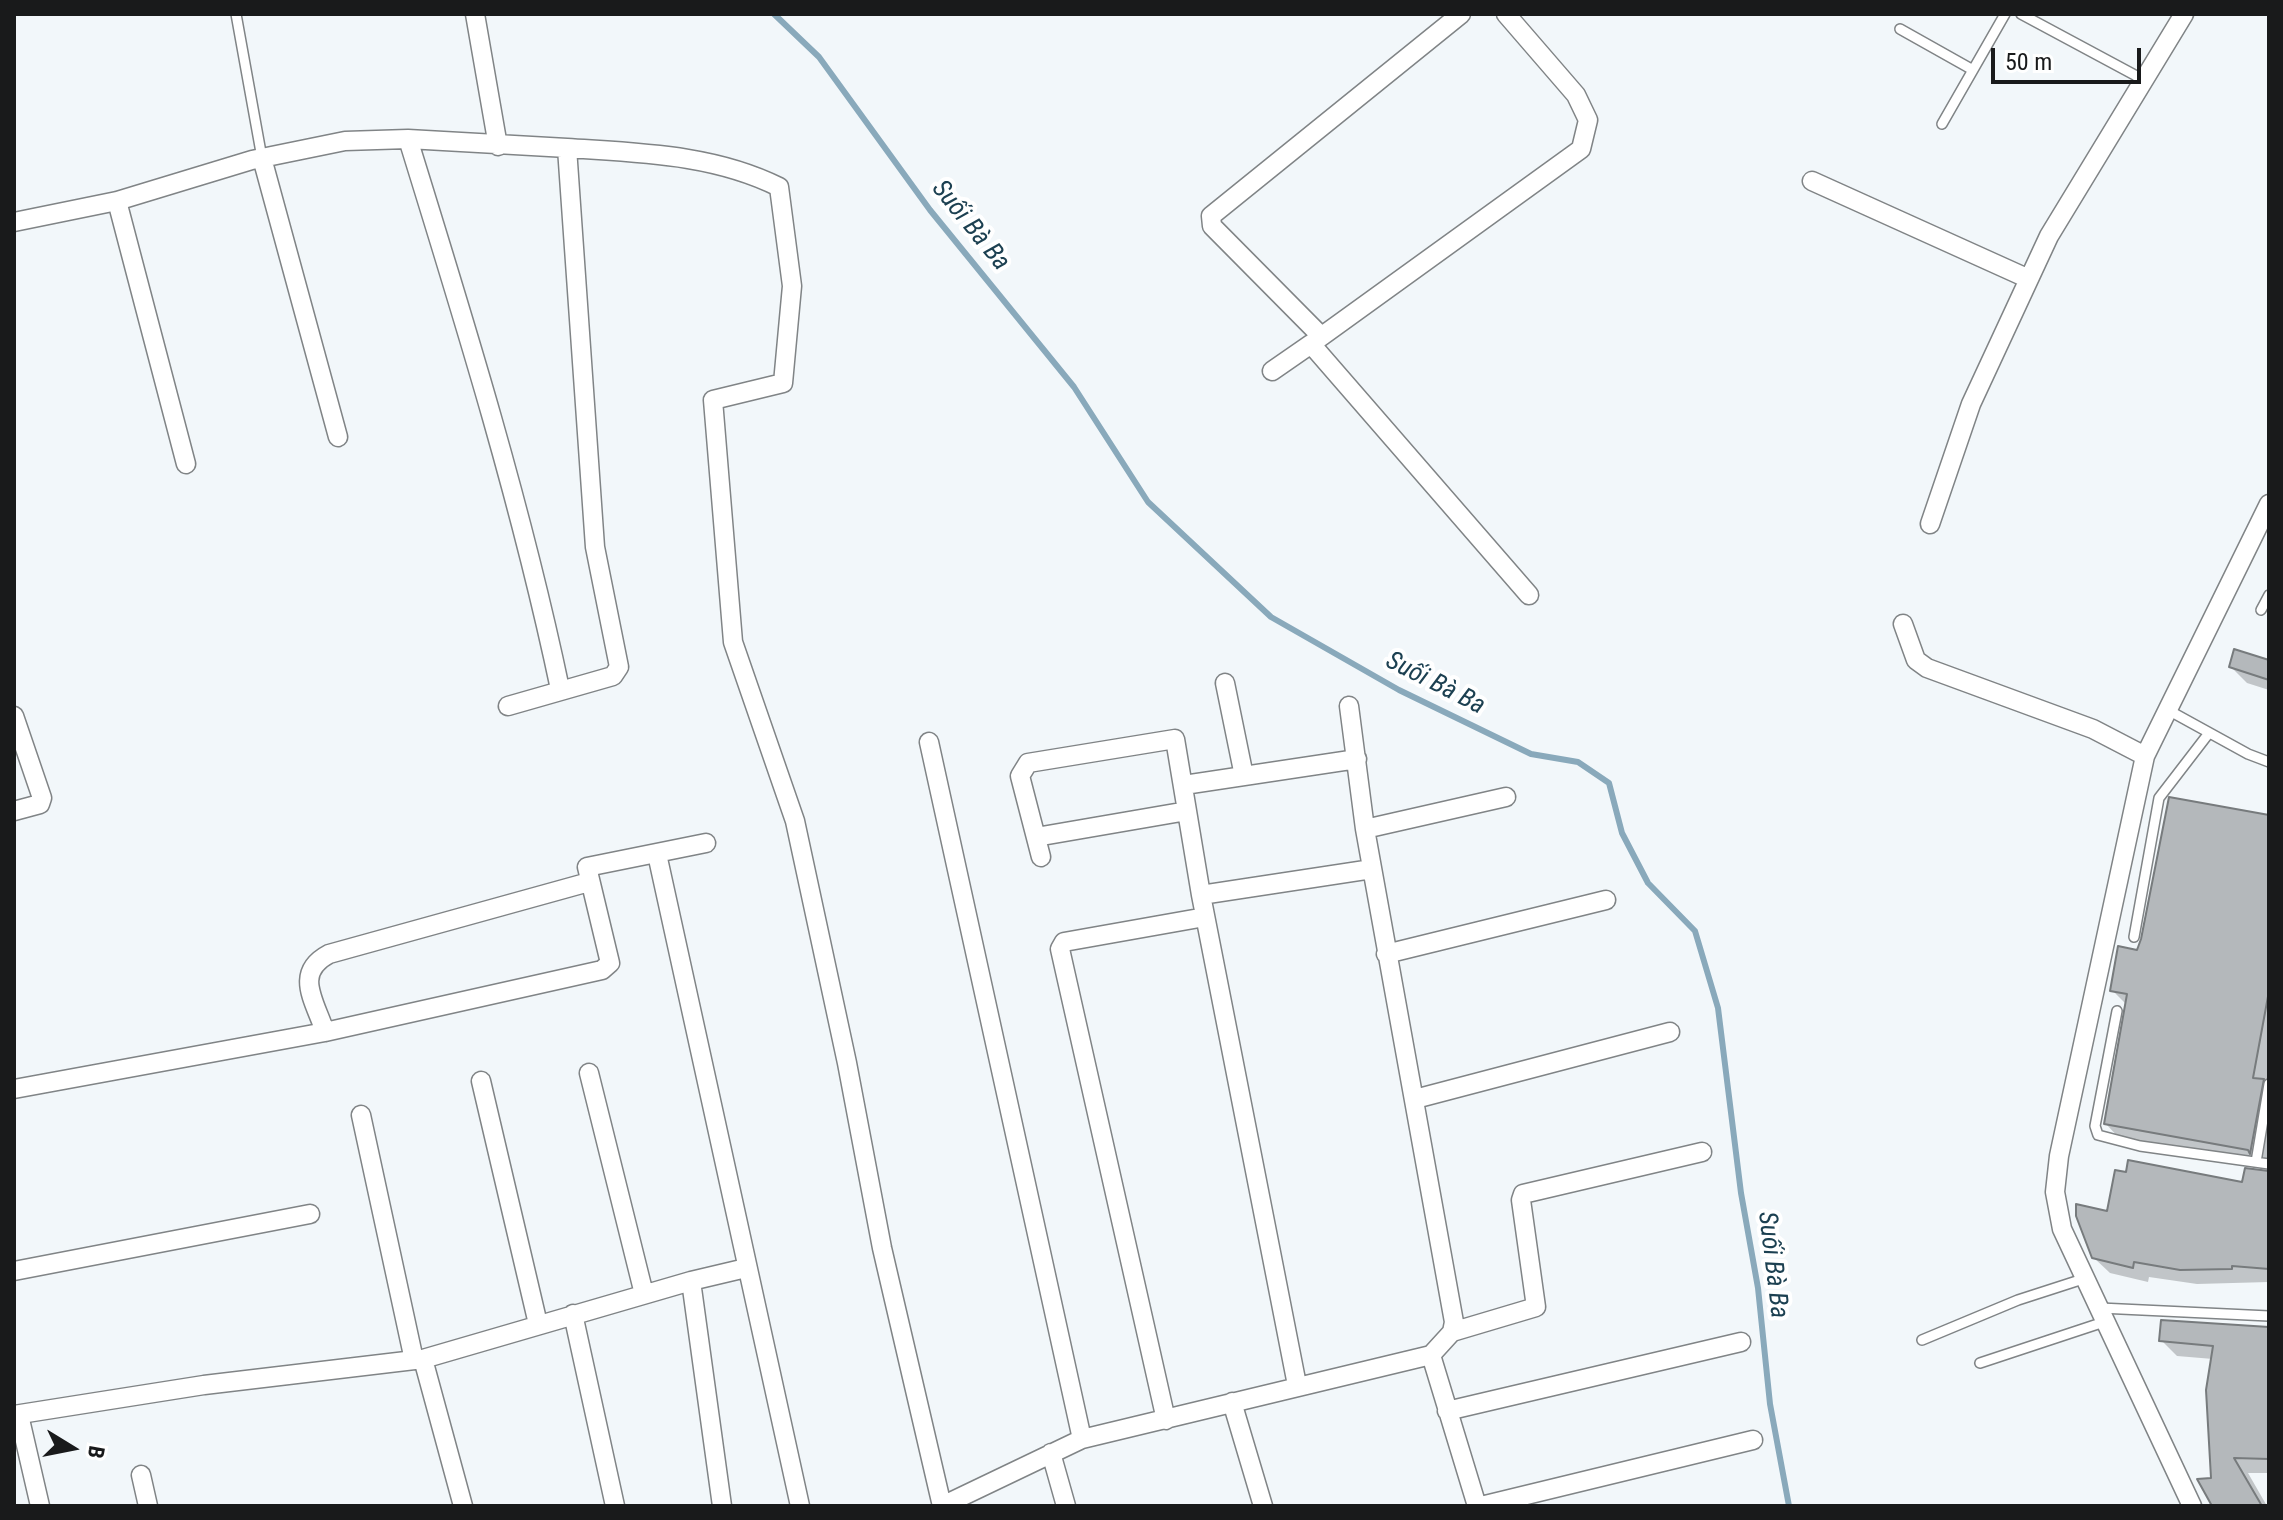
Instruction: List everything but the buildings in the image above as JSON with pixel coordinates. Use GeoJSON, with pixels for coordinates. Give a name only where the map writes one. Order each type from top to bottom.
{"type":"FeatureCollection","features":[{"type":"Feature","properties":{"kind":"street"},"geometry":{"type":"LineString","coordinates":[[475,14],[498,146]]}},
{"type":"Feature","properties":{"kind":"street"},"geometry":{"type":"LineString","coordinates":[[1461,14],[1211,216],[1212,226],[1316,340],[1529,595]]}},
{"type":"Feature","properties":{"kind":"street"},"geometry":{"type":"LineString","coordinates":[[1272,371],[1581,149],[1588,120],[1576,95],[1506,14]]}},
{"type":"Feature","properties":{"kind":"street"},"geometry":{"type":"LineString","coordinates":[[1930,524],[1971,404],[2049,236],[2184,14]]}},
{"type":"Feature","properties":{"kind":"street"},"geometry":{"type":"LineString","coordinates":[[408,139],[471,343],[544,613],[560,689]]}},
{"type":"Feature","properties":{"kind":"street"},"geometry":{"type":"LineString","coordinates":[[14,222],[117,201],[262,158],[345,141],[408,139],[665,155],[743,169],[779,187],[792,286],[783,383],[713,400],[733,642],[795,821],[847,1063],[882,1248],[942,1506],[1082,1439],[1431,1355],[1452,1332],[1536,1307],[1521,1200],[1523,1194],[1702,1152]]}},
{"type":"Feature","properties":{"kind":"street"},"geometry":{"type":"LineString","coordinates":[[508,706],[613,676],[619,667],[595,547],[567,148]]}},
{"type":"Feature","properties":{"kind":"street"},"geometry":{"type":"LineString","coordinates":[[262,158],[338,437]]}},
{"type":"Feature","properties":{"kind":"street"},"geometry":{"type":"LineString","coordinates":[[1812,181],[2029,279]]}},
{"type":"Feature","properties":{"kind":"street"},"geometry":{"type":"LineString","coordinates":[[117,201],[186,464]]}},
{"type":"Feature","properties":{"kind":"street"},"geometry":{"type":"LineString","coordinates":[[2192,1506],[2104,1315],[2083,1279],[2062,1229],[2055,1192],[2059,1156],[2145,756],[2269,504]]}},
{"type":"Feature","properties":{"kind":"street"},"geometry":{"type":"LineString","coordinates":[[1903,624],[1916,660],[1927,668],[2093,729],[2145,756]]}},
{"type":"Feature","properties":{"kind":"street"},"geometry":{"type":"LineString","coordinates":[[1225,683],[1244,776]]}},
{"type":"Feature","properties":{"kind":"street"},"geometry":{"type":"LineString","coordinates":[[1349,706],[1365,829],[1454,1322],[1452,1332]]}},
{"type":"Feature","properties":{"kind":"street"},"geometry":{"type":"LineString","coordinates":[[14,716],[20,747],[42,798],[40,804],[14,811]]}},
{"type":"Feature","properties":{"kind":"street"},"geometry":{"type":"LineString","coordinates":[[1041,857],[1020,776],[1028,763],[1171,738],[1178,745],[1205,917],[1297,1385]]}},
{"type":"Feature","properties":{"kind":"street"},"geometry":{"type":"LineString","coordinates":[[929,742],[1082,1439]]}},
{"type":"Feature","properties":{"kind":"street"},"geometry":{"type":"LineString","coordinates":[[1184,785],[1357,759]]}},
{"type":"Feature","properties":{"kind":"street"},"geometry":{"type":"LineString","coordinates":[[1365,829],[1506,797]]}},
{"type":"Feature","properties":{"kind":"street"},"geometry":{"type":"LineString","coordinates":[[1036,837],[1187,811]]}},
{"type":"Feature","properties":{"kind":"street"},"geometry":{"type":"LineString","coordinates":[[14,1089],[325,1032],[607,967],[610,963],[587,867],[706,843]]}},
{"type":"Feature","properties":{"kind":"street"},"geometry":{"type":"LineString","coordinates":[[657,854],[800,1506]]}},
{"type":"Feature","properties":{"kind":"street"},"geometry":{"type":"LineString","coordinates":[[1201,895],[1372,869]]}},
{"type":"Feature","properties":{"kind":"street"},"geometry":{"type":"LineString","coordinates":[[325,1032],[309,984],[308,971],[315,962],[329,954],[589,882]]}},
{"type":"Feature","properties":{"kind":"street"},"geometry":{"type":"LineString","coordinates":[[1386,954],[1606,900]]}},
{"type":"Feature","properties":{"kind":"street"},"geometry":{"type":"LineString","coordinates":[[1166,1420],[1060,949],[1064,942],[1205,917]]}},
{"type":"Feature","properties":{"kind":"street"},"geometry":{"type":"LineString","coordinates":[[1415,1099],[1670,1032]]}},
{"type":"Feature","properties":{"kind":"street"},"geometry":{"type":"LineString","coordinates":[[589,1073],[644,1294]]}},
{"type":"Feature","properties":{"kind":"street"},"geometry":{"type":"LineString","coordinates":[[481,1081],[538,1324]]}},
{"type":"Feature","properties":{"kind":"street"},"geometry":{"type":"LineString","coordinates":[[361,1115],[419,1359],[463,1506]]}},
{"type":"Feature","properties":{"kind":"street"},"geometry":{"type":"LineString","coordinates":[[14,1271],[310,1214]]}},
{"type":"Feature","properties":{"kind":"street"},"geometry":{"type":"LineString","coordinates":[[40,1506],[16,1415],[204,1385],[419,1359],[746,1268]]}},
{"type":"Feature","properties":{"kind":"street"},"geometry":{"type":"LineString","coordinates":[[691,1281],[722,1506]]}},
{"type":"Feature","properties":{"kind":"street"},"geometry":{"type":"LineString","coordinates":[[573,1314],[615,1506]]}},
{"type":"Feature","properties":{"kind":"street"},"geometry":{"type":"LineString","coordinates":[[1447,1411],[1741,1342]]}},
{"type":"Feature","properties":{"kind":"street"},"geometry":{"type":"LineString","coordinates":[[1431,1355],[1479,1506],[1753,1440]]}},
{"type":"Feature","properties":{"kind":"street"},"geometry":{"type":"LineString","coordinates":[[1232,1402],[1263,1506]]}},
{"type":"Feature","properties":{"kind":"street"},"geometry":{"type":"LineString","coordinates":[[1051,1453],[1066,1506]]}},
{"type":"Feature","properties":{"kind":"street"},"geometry":{"type":"LineString","coordinates":[[141,1475],[148,1506]]}},
{"type":"Feature","properties":{"kind":"lane"},"geometry":{"type":"LineString","coordinates":[[236,14],[262,158]]}},
{"type":"Feature","properties":{"kind":"lane"},"geometry":{"type":"LineString","coordinates":[[1942,124],[2005,14]]}},
{"type":"Feature","properties":{"kind":"lane"},"geometry":{"type":"LineString","coordinates":[[2021,14],[2144,80]]}},
{"type":"Feature","properties":{"kind":"lane"},"geometry":{"type":"LineString","coordinates":[[1900,29],[1973,70]]}},
{"type":"Feature","properties":{"kind":"lane"},"geometry":{"type":"LineString","coordinates":[[2261,610],[2269,595]]}},
{"type":"Feature","properties":{"kind":"lane"},"geometry":{"type":"LineString","coordinates":[[2168,710],[2269,762]]}},
{"type":"Feature","properties":{"kind":"lane"},"geometry":{"type":"LineString","coordinates":[[2134,937],[2159,798],[2209,733]]}},
{"type":"Feature","properties":{"kind":"lane"},"geometry":{"type":"LineString","coordinates":[[2117,1011],[2095,1126],[2098,1135],[2140,1146],[2269,1164]]}},
{"type":"Feature","properties":{"kind":"lane"},"geometry":{"type":"LineString","coordinates":[[2256,1162],[2269,1084]]}},
{"type":"Feature","properties":{"kind":"lane"},"geometry":{"type":"LineString","coordinates":[[1922,1340],[2018,1300],[2083,1279]]}},
{"type":"Feature","properties":{"kind":"lane"},"geometry":{"type":"LineString","coordinates":[[1980,1363],[2104,1315],[2269,1316]]}},
{"type":"Feature","properties":{"kind":"waterway","name":"Suối Bà Ba"},"geometry":{"type":"LineString","coordinates":[[774,14],[819,57],[930,210],[1074,387],[1148,502],[1271,617],[1399,690],[1531,754],[1578,762],[1609,783],[1622,833],[1648,883],[1695,931],[1718,1008],[1741,1193],[1758,1288],[1770,1404],[1789,1506]]}}]}
